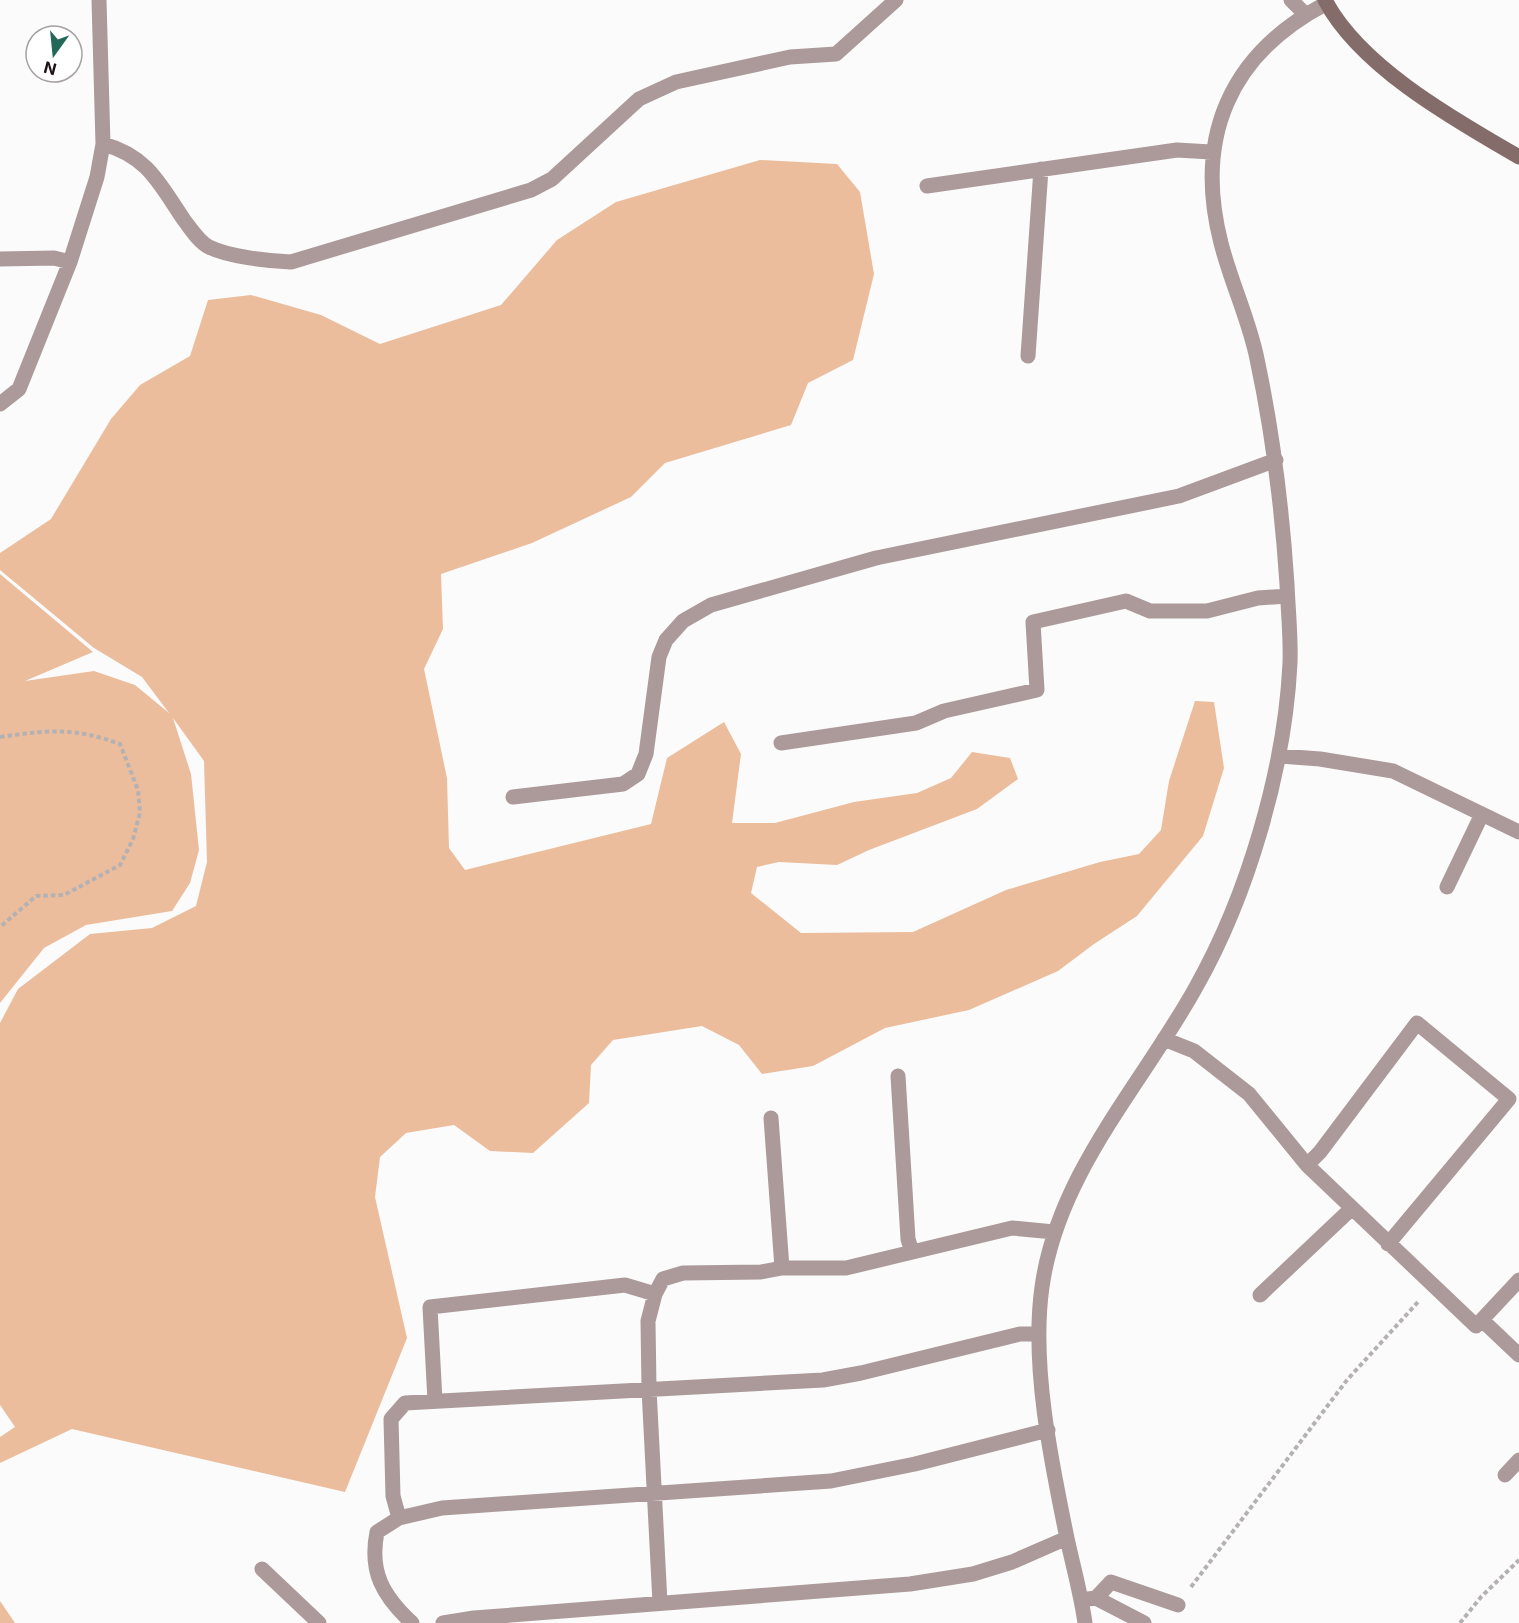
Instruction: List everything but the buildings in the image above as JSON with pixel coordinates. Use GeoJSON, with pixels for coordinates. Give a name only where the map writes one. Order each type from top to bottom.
{"type":"FeatureCollection","features":[{"type":"Feature","properties":{"kind":"street"},"geometry":{"type":"LineString","coordinates":[[0,404],[19,389],[70,262],[97,177],[103,144],[99,0]]}},
{"type":"Feature","properties":{"kind":"street"},"geometry":{"type":"LineString","coordinates":[[103,144],[121,149],[144,164],[194,233],[209,247],[263,260],[291,262],[531,190],[552,179],[639,99],[676,82],[790,57],[836,54],[896,0]]}},
{"type":"Feature","properties":{"kind":"street"},"geometry":{"type":"LineString","coordinates":[[1291,0],[1305,14]]}},
{"type":"Feature","properties":{"kind":"street"},"geometry":{"type":"LineString","coordinates":[[1085,1623],[1089,1599],[1067,1538],[1048,1430],[1037,1334],[1042,1284],[1054,1232],[1099,1138],[1197,986],[1229,916],[1256,845],[1280,756],[1290,661],[1283,520],[1276,460],[1256,356],[1245,313],[1221,247],[1213,208],[1211,152],[1221,116],[1238,79],[1272,41],[1305,14],[1326,2],[1360,46],[1414,93],[1519,157]]}},
{"type":"Feature","properties":{"kind":"street"},"geometry":{"type":"LineString","coordinates":[[927,186],[1177,150],[1211,152]]}},
{"type":"Feature","properties":{"kind":"street"},"geometry":{"type":"LineString","coordinates":[[1028,356],[1041,170]]}},
{"type":"Feature","properties":{"kind":"street"},"geometry":{"type":"LineString","coordinates":[[0,259],[54,258],[70,262]]}},
{"type":"Feature","properties":{"kind":"street"},"geometry":{"type":"LineString","coordinates":[[513,797],[623,784],[638,774],[646,754],[658,657],[666,640],[683,621],[711,605],[876,558],[1179,496],[1276,460]]}},
{"type":"Feature","properties":{"kind":"street"},"geometry":{"type":"LineString","coordinates":[[781,743],[916,723],[944,711],[1037,690],[1033,621],[1126,601],[1150,611],[1207,611],[1258,598],[1287,596]]}},
{"type":"Feature","properties":{"kind":"street"},"geometry":{"type":"LineString","coordinates":[[1280,756],[1320,759],[1393,771],[1519,831]]}},
{"type":"Feature","properties":{"kind":"street"},"geometry":{"type":"LineString","coordinates":[[1447,887],[1482,814]]}},
{"type":"Feature","properties":{"kind":"street"},"geometry":{"type":"LineString","coordinates":[[1307,1165],[1320,1152],[1417,1023],[1509,1099],[1388,1244]]}},
{"type":"Feature","properties":{"kind":"street"},"geometry":{"type":"LineString","coordinates":[[1164,1039],[1194,1051],[1249,1094],[1307,1165],[1476,1326],[1519,1280]]}},
{"type":"Feature","properties":{"kind":"street"},"geometry":{"type":"LineString","coordinates":[[898,1076],[908,1239],[912,1252]]}},
{"type":"Feature","properties":{"kind":"street"},"geometry":{"type":"LineString","coordinates":[[771,1118],[782,1268]]}},
{"type":"Feature","properties":{"kind":"street"},"geometry":{"type":"LineString","coordinates":[[1260,1295],[1351,1209]]}},
{"type":"Feature","properties":{"kind":"street"},"geometry":{"type":"LineString","coordinates":[[660,1603],[649,1389],[648,1322],[655,1294],[663,1280],[683,1273],[761,1272],[782,1268],[846,1268],[1012,1228],[1054,1232]]}},
{"type":"Feature","properties":{"kind":"street"},"geometry":{"type":"LineString","coordinates":[[435,1401],[430,1306],[625,1285],[655,1294]]}},
{"type":"Feature","properties":{"kind":"street"},"geometry":{"type":"LineString","coordinates":[[1482,1320],[1519,1355]]}},
{"type":"Feature","properties":{"kind":"street"},"geometry":{"type":"LineString","coordinates":[[399,1518],[393,1496],[391,1419],[405,1402],[823,1380],[861,1373],[1020,1334],[1037,1334]]}},
{"type":"Feature","properties":{"kind":"street"},"geometry":{"type":"LineString","coordinates":[[412,1623],[398,1611],[377,1580],[374,1548],[377,1532],[399,1518],[442,1509],[831,1481],[915,1464],[1048,1430]]}},
{"type":"Feature","properties":{"kind":"street"},"geometry":{"type":"LineString","coordinates":[[1505,1475],[1519,1460]]}},
{"type":"Feature","properties":{"kind":"street"},"geometry":{"type":"LineString","coordinates":[[443,1623],[474,1618],[910,1584],[973,1574],[1012,1562],[1067,1538]]}},
{"type":"Feature","properties":{"kind":"street"},"geometry":{"type":"LineString","coordinates":[[262,1569],[319,1623]]}},
{"type":"Feature","properties":{"kind":"street"},"geometry":{"type":"LineString","coordinates":[[1089,1599],[1111,1582],[1178,1605]]}},
{"type":"Feature","properties":{"kind":"street"},"geometry":{"type":"LineString","coordinates":[[1089,1599],[1144,1623]]}},
{"type":"Feature","properties":{"kind":"path"},"geometry":{"type":"LineString","coordinates":[[0,737],[39,731],[90,733],[120,744],[138,789],[140,813],[133,839],[120,865],[63,895],[36,896],[0,927]]}},
{"type":"Feature","properties":{"kind":"path"},"geometry":{"type":"LineString","coordinates":[[1178,1605],[1347,1380],[1433,1286]]}},
{"type":"Feature","properties":{"kind":"path"},"geometry":{"type":"LineString","coordinates":[[1460,1623],[1481,1597],[1519,1560]]}},
{"type":"Feature","properties":{"kind":"shaded area"},"geometry":{"type":"Polygon","coordinates":[[[760,160],[837,164],[860,192],[874,274],[853,360],[808,383],[791,425],[665,463],[631,497],[532,543],[441,574],[443,629],[424,669],[447,778],[449,848],[465,870],[651,824],[667,758],[724,722],[741,754],[732,823],[775,823],[854,802],[917,793],[951,778],[972,752],[1010,758],[1018,779],[977,809],[869,850],[837,865],[779,862],[757,867],[751,893],[801,933],[913,932],[1006,890],[1100,862],[1139,854],[1161,830],[1169,781],[1195,701],[1214,702],[1224,768],[1203,836],[1137,916],[1058,971],[969,1010],[885,1028],[813,1066],[762,1074],[739,1045],[702,1026],[613,1040],[591,1065],[589,1103],[533,1153],[490,1151],[454,1125],[406,1133],[380,1157],[375,1197],[407,1338],[345,1492],[72,1429],[0,1463],[0,1437],[15,1427],[0,1405],[0,1023],[18,989],[90,934],[152,928],[196,906],[207,862],[204,761],[173,718],[191,774],[199,850],[190,883],[172,911],[86,925],[44,948],[0,1003],[0,574],[93,652],[25,681],[94,671],[135,685],[169,713],[142,677],[94,648],[0,570],[0,553],[51,519],[111,419],[140,385],[190,356],[208,300],[251,295],[321,315],[380,344],[501,305],[557,240],[616,202],[760,160]]]}},
{"type":"Feature","properties":{"kind":"shaded area"},"geometry":{"type":"Polygon","coordinates":[[[0,1601],[15,1623],[0,1623],[0,1601]]]}}]}
